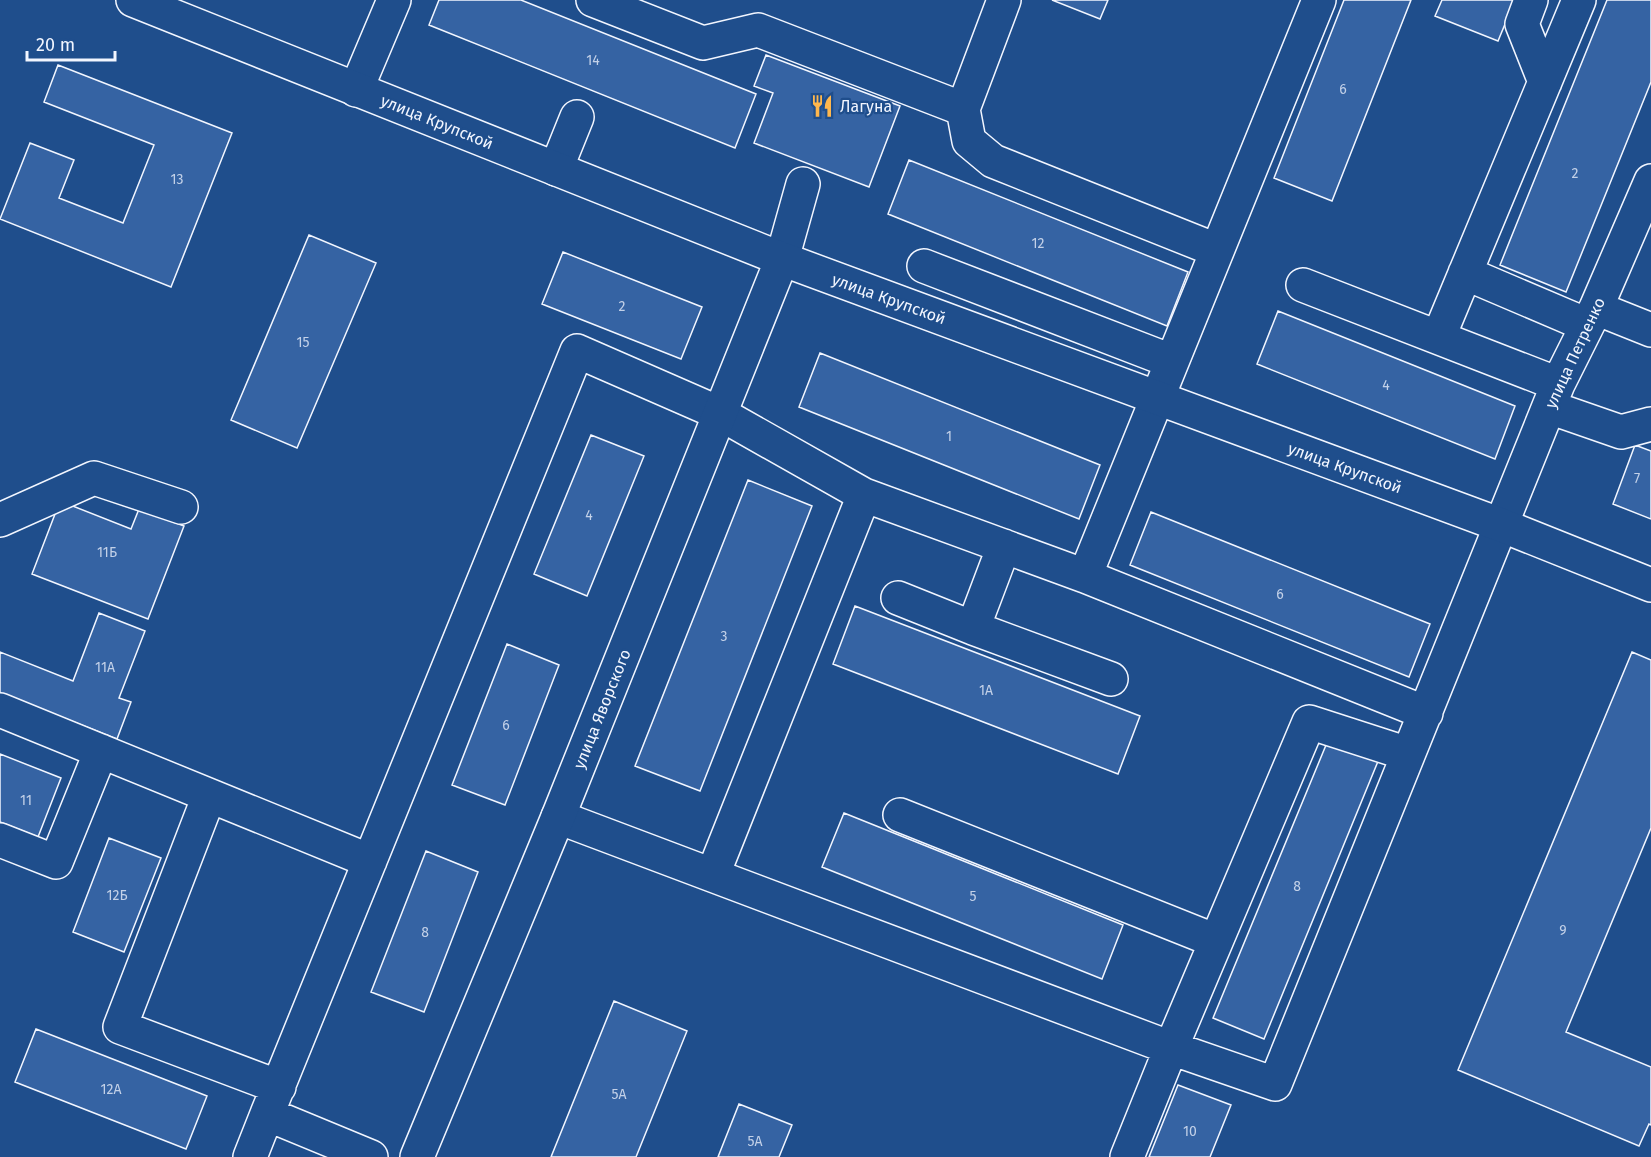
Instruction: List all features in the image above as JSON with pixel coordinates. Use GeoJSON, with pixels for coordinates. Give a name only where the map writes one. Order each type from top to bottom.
{"type":"FeatureCollection","features":[{"type":"Feature","properties":{"kind":"main road","name":"улица Крупской"},"geometry":{"type":"LineString","coordinates":[[133,0],[782,259],[1501,525],[1651,585]]}},
{"type":"Feature","properties":{"kind":"main road"},"geometry":{"type":"LineString","coordinates":[[356,90],[394,0]]}},
{"type":"Feature","properties":{"kind":"main road"},"geometry":{"type":"LineString","coordinates":[[593,0],[703,43],[758,30],[963,109]]}},
{"type":"Feature","properties":{"kind":"main road"},"geometry":{"type":"LineString","coordinates":[[1004,0],[963,109],[969,141],[993,161],[1216,250]]}},
{"type":"Feature","properties":{"kind":"main road"},"geometry":{"type":"LineString","coordinates":[[1085,576],[1319,0]]}},
{"type":"Feature","properties":{"kind":"main road"},"geometry":{"type":"LineString","coordinates":[[1531,0],[1522,24],[1545,82]]}},
{"type":"Feature","properties":{"kind":"main road"},"geometry":{"type":"LineString","coordinates":[[1439,336],[1579,0]]}},
{"type":"Feature","properties":{"kind":"main road"},"geometry":{"type":"LineString","coordinates":[[556,169],[577,117]]}},
{"type":"Feature","properties":{"kind":"main road","name":"улица Петренко"},"geometry":{"type":"LineString","coordinates":[[1171,1048],[1275,1084],[1554,395],[1592,317],[1651,182]]}},
{"type":"Feature","properties":{"kind":"main road","name":"улица Яворского"},"geometry":{"type":"LineString","coordinates":[[417,1157],[558,818],[782,259],[803,184]]}},
{"type":"Feature","properties":{"kind":"main road"},"geometry":{"type":"LineString","coordinates":[[924,266],[1171,361]]}},
{"type":"Feature","properties":{"kind":"main road"},"geometry":{"type":"LineString","coordinates":[[1465,273],[1592,317],[1651,330]]}},
{"type":"Feature","properties":{"kind":"main road"},"geometry":{"type":"LineString","coordinates":[[1303,285],[1439,336],[1621,432],[1651,424]]}},
{"type":"Feature","properties":{"kind":"main road"},"geometry":{"type":"LineString","coordinates":[[250,1157],[577,351],[719,413],[864,495],[1085,576],[1426,713]]}},
{"type":"Feature","properties":{"kind":"main road"},"geometry":{"type":"LineString","coordinates":[[0,520],[94,478],[181,507]]}},
{"type":"Feature","properties":{"kind":"main road"},"geometry":{"type":"LineString","coordinates":[[713,874],[864,495]]}},
{"type":"Feature","properties":{"kind":"main road"},"geometry":{"type":"LineString","coordinates":[[973,628],[1004,546]]}},
{"type":"Feature","properties":{"kind":"main road"},"geometry":{"type":"LineString","coordinates":[[898,598],[1111,679]]}},
{"type":"Feature","properties":{"kind":"main road"},"geometry":{"type":"LineString","coordinates":[[0,710],[370,861]]}},
{"type":"Feature","properties":{"kind":"main road"},"geometry":{"type":"LineString","coordinates":[[1127,1157],[1309,722],[1408,754]]}},
{"type":"Feature","properties":{"kind":"main road"},"geometry":{"type":"LineString","coordinates":[[0,840],[56,862],[101,751]]}},
{"type":"Feature","properties":{"kind":"main road"},"geometry":{"type":"LineString","coordinates":[[209,796],[120,1026],[273,1101],[371,1157]]}},
{"type":"Feature","properties":{"kind":"main road"},"geometry":{"type":"LineString","coordinates":[[900,814],[1216,941]]}},
{"type":"Feature","properties":{"kind":"main road"},"geometry":{"type":"LineString","coordinates":[[558,818],[713,874],[1171,1048]]}},
{"type":"Feature","properties":{"kind":"building"},"geometry":{"type":"Polygon","coordinates":[[[439,0],[521,0],[756,94],[735,148],[429,25],[439,0]]]}},
{"type":"Feature","properties":{"kind":"building"},"geometry":{"type":"Polygon","coordinates":[[[1052,0],[1108,0],[1100,19],[1052,0]]]}},
{"type":"Feature","properties":{"kind":"building"},"geometry":{"type":"Polygon","coordinates":[[[1344,0],[1411,0],[1332,201],[1274,178],[1344,0]]]}},
{"type":"Feature","properties":{"kind":"building"},"geometry":{"type":"Polygon","coordinates":[[[1442,0],[1515,0],[1498,41],[1435,16],[1442,0]]]}},
{"type":"Feature","properties":{"kind":"building"},"geometry":{"type":"Polygon","coordinates":[[[1607,0],[1651,0],[1651,82],[1566,292],[1500,265],[1607,0]]]}},
{"type":"Feature","properties":{"kind":"building"},"geometry":{"type":"Polygon","coordinates":[[[766,55],[900,106],[869,187],[754,143],[773,93],[754,86],[766,55]]]}},
{"type":"Feature","properties":{"kind":"building"},"geometry":{"type":"Polygon","coordinates":[[[58,65],[232,133],[171,287],[0,219],[30,143],[74,160],[59,198],[123,223],[154,145],[44,102],[58,65]]]}},
{"type":"Feature","properties":{"kind":"building"},"geometry":{"type":"Polygon","coordinates":[[[909,160],[1188,272],[1167,326],[888,214],[909,160]]]}},
{"type":"Feature","properties":{"kind":"building"},"geometry":{"type":"Polygon","coordinates":[[[309,235],[376,263],[297,448],[231,420],[309,235]]]}},
{"type":"Feature","properties":{"kind":"building"},"geometry":{"type":"Polygon","coordinates":[[[563,252],[702,307],[681,359],[542,304],[563,252]]]}},
{"type":"Feature","properties":{"kind":"building"},"geometry":{"type":"Polygon","coordinates":[[[1278,311],[1515,406],[1495,459],[1257,364],[1278,311]]]}},
{"type":"Feature","properties":{"kind":"building"},"geometry":{"type":"Polygon","coordinates":[[[820,353],[1100,465],[1079,519],[799,407],[820,353]]]}},
{"type":"Feature","properties":{"kind":"building"},"geometry":{"type":"Polygon","coordinates":[[[591,435],[644,456],[587,596],[534,574],[591,435]]]}},
{"type":"Feature","properties":{"kind":"building"},"geometry":{"type":"Polygon","coordinates":[[[1635,445],[1651,451],[1651,519],[1613,504],[1635,445]]]}},
{"type":"Feature","properties":{"kind":"building"},"geometry":{"type":"Polygon","coordinates":[[[748,480],[812,506],[700,791],[635,766],[748,480]]]}},
{"type":"Feature","properties":{"kind":"building"},"geometry":{"type":"Polygon","coordinates":[[[60,501],[131,529],[139,509],[184,526],[148,619],[32,574],[60,501]]]}},
{"type":"Feature","properties":{"kind":"building"},"geometry":{"type":"Polygon","coordinates":[[[1151,512],[1430,624],[1409,677],[1130,565],[1151,512]]]}},
{"type":"Feature","properties":{"kind":"building"},"geometry":{"type":"Polygon","coordinates":[[[855,606],[1140,716],[1118,774],[833,664],[855,606]]]}},
{"type":"Feature","properties":{"kind":"building"},"geometry":{"type":"Polygon","coordinates":[[[99,613],[145,631],[119,698],[131,702],[117,739],[0,693],[0,652],[73,681],[99,613]]]}},
{"type":"Feature","properties":{"kind":"building"},"geometry":{"type":"Polygon","coordinates":[[[507,644],[559,665],[505,805],[452,785],[507,644]]]}},
{"type":"Feature","properties":{"kind":"building"},"geometry":{"type":"Polygon","coordinates":[[[1632,652],[1651,660],[1651,828],[1566,1032],[1651,1067],[1651,1125],[1649,1124],[1639,1146],[1458,1070],[1632,652]]]}},
{"type":"Feature","properties":{"kind":"building"},"geometry":{"type":"Polygon","coordinates":[[[1331,733],[1381,754],[1264,1039],[1213,1018],[1331,733]]]}},
{"type":"Feature","properties":{"kind":"building"},"geometry":{"type":"Polygon","coordinates":[[[0,754],[61,778],[38,837],[0,822],[0,754]]]}},
{"type":"Feature","properties":{"kind":"building"},"geometry":{"type":"Polygon","coordinates":[[[844,813],[1123,925],[1102,979],[822,867],[844,813]]]}},
{"type":"Feature","properties":{"kind":"building"},"geometry":{"type":"Polygon","coordinates":[[[109,838],[161,858],[124,952],[73,932],[109,838]]]}},
{"type":"Feature","properties":{"kind":"building"},"geometry":{"type":"Polygon","coordinates":[[[426,851],[478,872],[424,1012],[371,992],[426,851]]]}},
{"type":"Feature","properties":{"kind":"building"},"geometry":{"type":"Polygon","coordinates":[[[614,1001],[687,1031],[636,1157],[551,1157],[614,1001]]]}},
{"type":"Feature","properties":{"kind":"building"},"geometry":{"type":"Polygon","coordinates":[[[36,1029],[207,1096],[186,1149],[15,1082],[36,1029]]]}},
{"type":"Feature","properties":{"kind":"building"},"geometry":{"type":"Polygon","coordinates":[[[1178,1085],[1231,1105],[1210,1157],[1149,1157],[1178,1085]]]}},
{"type":"Feature","properties":{"kind":"building"},"geometry":{"type":"Polygon","coordinates":[[[739,1104],[792,1125],[779,1157],[718,1157],[739,1104]]]}},
{"type":"Feature","properties":{"kind":"place","name":"Лагуна"},"geometry":{"type":"Point","coordinates":[822,106]}}]}
